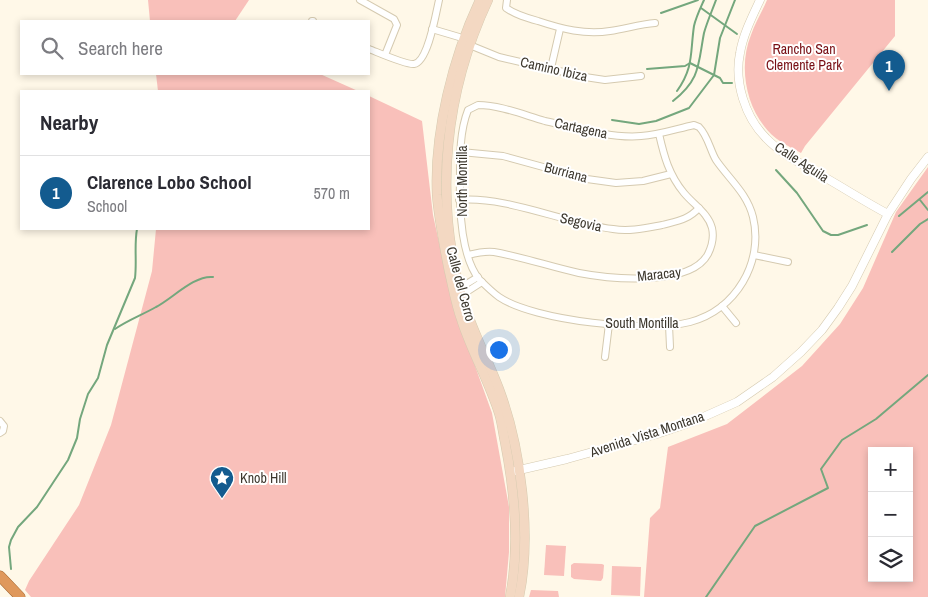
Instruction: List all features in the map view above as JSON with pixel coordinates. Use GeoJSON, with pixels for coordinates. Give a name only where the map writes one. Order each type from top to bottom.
{"type":"FeatureCollection","features":[{"type":"Feature","properties":{"kind":"highway"},"geometry":{"type":"LineString","coordinates":[[0,576],[20,597]]}},
{"type":"Feature","properties":{"kind":"main road","name":"Calle del Cerro"},"geometry":{"type":"LineString","coordinates":[[480,0],[466,42],[449,131],[445,196],[448,234],[462,322],[499,413],[524,511],[524,549],[519,597]]}},
{"type":"Feature","properties":{"kind":"main road","name":"Calle del Cerro"},"geometry":{"type":"LineString","coordinates":[[466,42],[488,0]]}},
{"type":"Feature","properties":{"kind":"main road","name":"Calle del Cerro"},"geometry":{"type":"LineString","coordinates":[[510,597],[515,549],[515,471]]}},
{"type":"Feature","properties":{"kind":"street"},"geometry":{"type":"LineString","coordinates":[[360,0],[394,19],[397,25],[385,55]]}},
{"type":"Feature","properties":{"kind":"street"},"geometry":{"type":"LineString","coordinates":[[370,49],[412,64],[418,62],[424,54],[439,0]]}},
{"type":"Feature","properties":{"kind":"street"},"geometry":{"type":"LineString","coordinates":[[507,0],[506,8],[513,13],[560,28],[589,33],[655,23]]}},
{"type":"Feature","properties":{"kind":"street","name":"Calle Aguila"},"geometry":{"type":"LineString","coordinates":[[760,0],[742,43],[739,69],[743,99],[753,120],[766,138],[794,159],[888,214]]}},
{"type":"Feature","properties":{"kind":"street"},"geometry":{"type":"LineString","coordinates":[[551,68],[560,28]]}},
{"type":"Feature","properties":{"kind":"street","name":"Camino Ibiza"},"geometry":{"type":"LineString","coordinates":[[432,30],[459,37],[466,42],[499,56],[585,77],[605,80],[641,76]]}},
{"type":"Feature","properties":{"kind":"street","name":"Cartagena"},"geometry":{"type":"LineString","coordinates":[[468,110],[478,105],[492,106],[546,121],[618,136],[639,137],[696,126]]}},
{"type":"Feature","properties":{"kind":"street","name":"North Montilla"},"geometry":{"type":"LineString","coordinates":[[468,110],[462,132],[459,200],[463,236],[468,255],[480,280]]}},
{"type":"Feature","properties":{"kind":"street","name":"South Montilla"},"geometry":{"type":"LineString","coordinates":[[480,280],[499,297],[516,306],[584,322],[640,326],[669,325],[690,322],[704,317],[722,306],[736,293],[748,274],[754,255],[753,217],[748,202],[716,160],[701,128],[696,126]]}},
{"type":"Feature","properties":{"kind":"street","name":"Maracay"},"geometry":{"type":"LineString","coordinates":[[468,255],[492,252],[580,273],[610,277],[679,274],[697,266],[705,260],[712,247],[712,228],[707,217],[684,193],[671,174],[664,157],[659,134]]}},
{"type":"Feature","properties":{"kind":"street","name":"Burriana"},"geometry":{"type":"LineString","coordinates":[[461,152],[503,156],[587,179],[616,183],[643,181],[671,174]]}},
{"type":"Feature","properties":{"kind":"street","name":"Avenida Vista Montana"},"geometry":{"type":"LineString","coordinates":[[515,471],[567,459],[657,434],[692,422],[736,402],[766,382],[801,352],[822,330],[838,308],[852,286],[888,214],[928,157]]}},
{"type":"Feature","properties":{"kind":"street","name":"Segovia"},"geometry":{"type":"LineString","coordinates":[[459,200],[487,200],[614,230],[640,229],[684,220],[693,215],[698,208]]}},
{"type":"Feature","properties":{"kind":"street"},"geometry":{"type":"LineString","coordinates":[[754,255],[788,262]]}},
{"type":"Feature","properties":{"kind":"street"},"geometry":{"type":"LineString","coordinates":[[457,292],[465,293],[480,280]]}},
{"type":"Feature","properties":{"kind":"street"},"geometry":{"type":"LineString","coordinates":[[722,306],[736,323]]}},
{"type":"Feature","properties":{"kind":"street"},"geometry":{"type":"LineString","coordinates":[[605,357],[609,324]]}},
{"type":"Feature","properties":{"kind":"street"},"geometry":{"type":"LineString","coordinates":[[669,325],[670,347]]}},
{"type":"Feature","properties":{"kind":"street"},"geometry":{"type":"LineString","coordinates":[[0,421],[4,426],[3,431],[0,433]]}},
{"type":"Feature","properties":{"kind":"green space"},"geometry":{"type":"Polygon","coordinates":[[[148,0],[249,0],[236,20],[150,20],[148,0]]]}},
{"type":"Feature","properties":{"kind":"green space","name":"Rancho San Clemente Park"},"geometry":{"type":"Polygon","coordinates":[[[767,0],[895,0],[895,36],[801,153],[781,142],[768,131],[757,116],[748,94],[745,70],[747,46],[754,26],[767,0]]]}},
{"type":"Feature","properties":{"kind":"green space"},"geometry":{"type":"Polygon","coordinates":[[[156,75],[322,75],[356,90],[158,90],[156,75]]]}},
{"type":"Feature","properties":{"kind":"green space"},"geometry":{"type":"Polygon","coordinates":[[[370,96],[422,121],[433,215],[453,305],[492,413],[509,507],[509,552],[505,597],[31,597],[25,590],[29,581],[79,505],[111,425],[152,271],[156,230],[370,230],[370,96]]]}},
{"type":"Feature","properties":{"kind":"green space"},"geometry":{"type":"Polygon","coordinates":[[[928,167],[928,597],[644,597],[650,518],[660,508],[668,447],[727,424],[802,366],[840,324],[863,288],[896,212],[928,167]]]}},
{"type":"Feature","properties":{"kind":"green space"},"geometry":{"type":"Polygon","coordinates":[[[546,545],[566,546],[564,576],[544,575],[546,545]]]}},
{"type":"Feature","properties":{"kind":"green space"},"geometry":{"type":"Polygon","coordinates":[[[574,563],[604,565],[603,578],[601,581],[574,579],[571,577],[571,565],[574,563]]]}},
{"type":"Feature","properties":{"kind":"green space"},"geometry":{"type":"Polygon","coordinates":[[[612,566],[641,567],[640,596],[611,595],[612,566]]]}},
{"type":"Feature","properties":{"kind":"green space"},"geometry":{"type":"Polygon","coordinates":[[[531,590],[558,591],[559,597],[529,597],[531,590]]]}},
{"type":"Feature","properties":{"kind":"waterway"},"geometry":{"type":"LineString","coordinates":[[661,13],[698,0]]}},
{"type":"Feature","properties":{"kind":"waterway"},"geometry":{"type":"LineString","coordinates":[[677,91],[689,67],[694,26],[704,0]]}},
{"type":"Feature","properties":{"kind":"waterway"},"geometry":{"type":"LineString","coordinates":[[673,101],[694,78],[704,33],[716,0]]}},
{"type":"Feature","properties":{"kind":"waterway"},"geometry":{"type":"LineString","coordinates":[[612,120],[639,124],[656,121],[689,108],[714,75],[720,38],[735,0]]}},
{"type":"Feature","properties":{"kind":"waterway"},"geometry":{"type":"LineString","coordinates":[[701,8],[737,34]]}},
{"type":"Feature","properties":{"kind":"waterway"},"geometry":{"type":"LineString","coordinates":[[647,69],[685,66],[690,63],[720,78],[723,83],[732,83]]}},
{"type":"Feature","properties":{"kind":"waterway"},"geometry":{"type":"LineString","coordinates":[[776,170],[797,193],[823,231],[831,235],[838,235],[867,225]]}},
{"type":"Feature","properties":{"kind":"waterway"},"geometry":{"type":"LineString","coordinates":[[899,216],[928,192]]}},
{"type":"Feature","properties":{"kind":"waterway"},"geometry":{"type":"LineString","coordinates":[[920,200],[928,210]]}},
{"type":"Feature","properties":{"kind":"waterway"},"geometry":{"type":"LineString","coordinates":[[892,252],[920,224],[928,219]]}},
{"type":"Feature","properties":{"kind":"waterway"},"geometry":{"type":"LineString","coordinates":[[11,569],[9,547],[11,540],[18,527],[37,507],[68,460],[77,438],[80,419],[88,394],[98,378],[107,345],[135,278],[137,230]]}},
{"type":"Feature","properties":{"kind":"waterway"},"geometry":{"type":"LineString","coordinates":[[115,329],[151,310],[198,280],[213,277]]}},
{"type":"Feature","properties":{"kind":"waterway"},"geometry":{"type":"LineString","coordinates":[[706,597],[755,526],[828,488],[821,469],[842,440],[876,419],[928,375]]}},
{"type":"Feature","properties":{"kind":"place","name":"Clarence Lobo School"},"geometry":{"type":"Point","coordinates":[889,91]}},
{"type":"Feature","properties":{"kind":"place","name":"Knob Hill"},"geometry":{"type":"Point","coordinates":[222,499]}}]}
